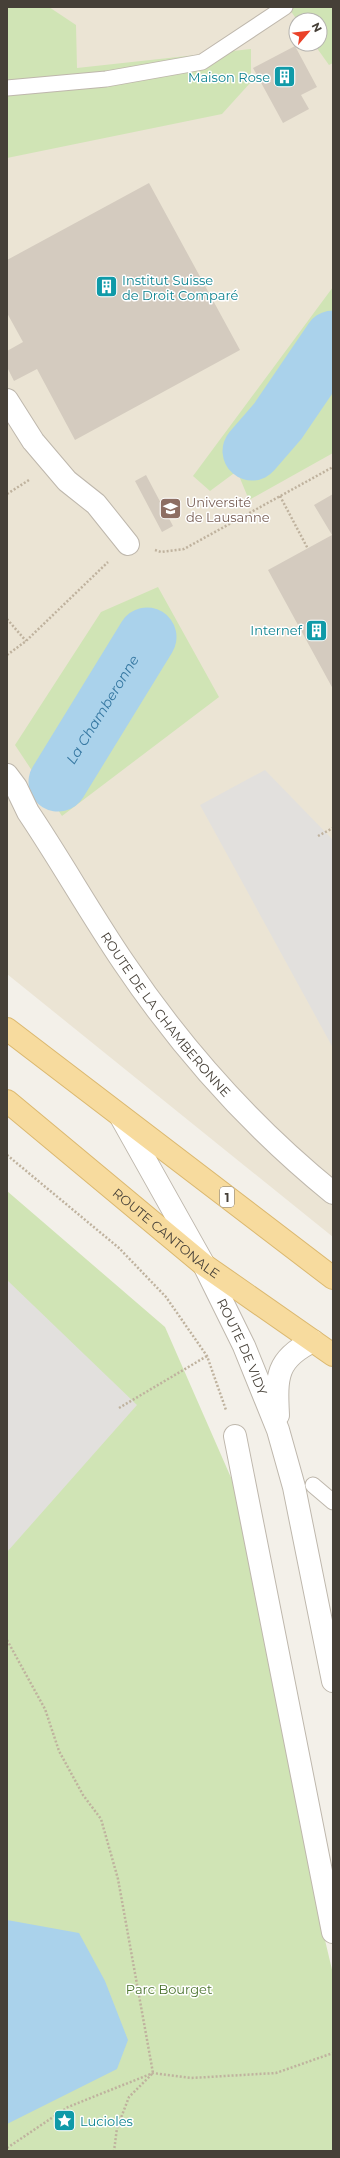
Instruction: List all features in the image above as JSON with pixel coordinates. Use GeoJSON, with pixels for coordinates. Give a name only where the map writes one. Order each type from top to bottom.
{"type":"FeatureCollection","features":[{"type":"Feature","properties":{"kind":"main road","name":"1"},"geometry":{"type":"LineString","coordinates":[[7,1029],[333,1278]]}},
{"type":"Feature","properties":{"kind":"main road","name":"ROUTE CANTONALE"},"geometry":{"type":"LineString","coordinates":[[7,1101],[204,1265],[333,1355]]}},
{"type":"Feature","properties":{"kind":"street"},"geometry":{"type":"LineString","coordinates":[[7,400],[33,441],[67,481],[96,504],[128,544]]}},
{"type":"Feature","properties":{"kind":"street","name":"ROUTE DE LA CHAMBERONNE"},"geometry":{"type":"LineString","coordinates":[[7,775],[16,787],[28,812],[124,963],[166,1021],[243,1111],[295,1162],[333,1193]]}},
{"type":"Feature","properties":{"kind":"street","name":"ROUTE DE LA CHAMBERONNE"},"geometry":{"type":"LineString","coordinates":[[7,796],[28,812]]}},
{"type":"Feature","properties":{"kind":"street","name":"ROUTE DE VIDY"},"geometry":{"type":"LineString","coordinates":[[121,1117],[204,1265],[244,1346],[278,1430],[295,1494],[333,1681]]}},
{"type":"Feature","properties":{"kind":"street","name":"ROUTE DE VIDY"},"geometry":{"type":"LineString","coordinates":[[278,1430],[276,1384],[285,1360],[300,1348],[313,1341]]}},
{"type":"Feature","properties":{"kind":"street"},"geometry":{"type":"LineString","coordinates":[[235,1436],[333,1932]]}},
{"type":"Feature","properties":{"kind":"lane"},"geometry":{"type":"LineString","coordinates":[[7,88],[106,79],[202,62],[285,7]]}},
{"type":"Feature","properties":{"kind":"lane"},"geometry":{"type":"LineString","coordinates":[[313,1485],[333,1502]]}},
{"type":"Feature","properties":{"kind":"path"},"geometry":{"type":"LineString","coordinates":[[7,654],[26,641],[128,544],[161,552],[184,549],[333,467]]}},
{"type":"Feature","properties":{"kind":"path"},"geometry":{"type":"LineString","coordinates":[[280,496],[308,549]]}},
{"type":"Feature","properties":{"kind":"path"},"geometry":{"type":"LineString","coordinates":[[7,619],[26,641]]}},
{"type":"Feature","properties":{"kind":"path"},"geometry":{"type":"LineString","coordinates":[[318,836],[333,828]]}},
{"type":"Feature","properties":{"kind":"path"},"geometry":{"type":"LineString","coordinates":[[7,1155],[119,1248],[166,1297],[208,1356],[235,1436]]}},
{"type":"Feature","properties":{"kind":"path"},"geometry":{"type":"LineString","coordinates":[[120,1408],[208,1356]]}},
{"type":"Feature","properties":{"kind":"path"},"geometry":{"type":"LineString","coordinates":[[7,1640],[45,1709],[59,1751],[83,1795],[101,1818],[118,1879],[153,2073]]}},
{"type":"Feature","properties":{"kind":"path"},"geometry":{"type":"LineString","coordinates":[[7,2148],[68,2107],[153,2073],[191,2078],[276,2073],[333,2053]]}},
{"type":"Feature","properties":{"kind":"path"},"geometry":{"type":"LineString","coordinates":[[114,2151],[117,2128],[129,2097],[153,2073]]}},
{"type":"Feature","properties":{"kind":"shaded area","name":"Université de Lausanne"},"geometry":{"type":"Polygon","coordinates":[[[7,7],[333,7],[333,1237],[7,974],[7,7]]]}},
{"type":"Feature","properties":{"kind":"shaded area"},"geometry":{"type":"Polygon","coordinates":[[[265,770],[333,840],[333,1048],[200,805],[265,770]]]}},
{"type":"Feature","properties":{"kind":"shaded area"},"geometry":{"type":"Polygon","coordinates":[[[7,1280],[137,1405],[7,1552],[7,1280]]]}},
{"type":"Feature","properties":{"kind":"green space"},"geometry":{"type":"Polygon","coordinates":[[[7,7],[49,7],[76,25],[77,68],[251,49],[251,82],[222,114],[7,158],[7,7]]]}},
{"type":"Feature","properties":{"kind":"green space"},"geometry":{"type":"Polygon","coordinates":[[[288,7],[333,7],[333,63],[329,65],[320,52],[328,52],[328,12],[291,12],[288,7]]]}},
{"type":"Feature","properties":{"kind":"green space"},"geometry":{"type":"Polygon","coordinates":[[[333,287],[333,453],[249,500],[237,471],[210,491],[193,476],[333,287]]]}},
{"type":"Feature","properties":{"kind":"green space"},"geometry":{"type":"Polygon","coordinates":[[[158,587],[219,697],[62,816],[15,745],[101,612],[158,587]]]}},
{"type":"Feature","properties":{"kind":"green space","name":"Parc Bourget"},"geometry":{"type":"Polygon","coordinates":[[[7,1191],[165,1327],[243,1505],[325,1940],[333,1974],[333,2151],[7,2151],[7,1191]]]}},
{"type":"Feature","properties":{"kind":"water"},"geometry":{"type":"Polygon","coordinates":[[[7,1920],[79,1933],[105,1981],[128,2040],[117,2069],[7,2124],[7,1920]]]}},
{"type":"Feature","properties":{"kind":"building","name":"Maison Rose"},"geometry":{"type":"Polygon","coordinates":[[[288,50],[288,52],[298,52],[317,87],[301,95],[309,109],[283,123],[253,68],[288,50]]]}},
{"type":"Feature","properties":{"kind":"building","name":"Institut Suisse de Droit Comparé"},"geometry":{"type":"Polygon","coordinates":[[[149,183],[240,350],[75,440],[37,369],[14,381],[7,367],[7,351],[23,342],[7,313],[7,260],[149,183]]]}},
{"type":"Feature","properties":{"kind":"building"},"geometry":{"type":"Polygon","coordinates":[[[146,475],[173,526],[162,532],[135,481],[146,475]]]}},
{"type":"Feature","properties":{"kind":"building","name":"Internef"},"geometry":{"type":"Polygon","coordinates":[[[333,494],[333,689],[268,570],[332,535],[314,505],[333,494]]]}},
{"type":"Feature","properties":{"kind":"waterway","name":"La Chamberonne"},"geometry":{"type":"LineString","coordinates":[[252,451],[278,421],[333,340]]}},
{"type":"Feature","properties":{"kind":"waterway","name":"La Chamberonne"},"geometry":{"type":"LineString","coordinates":[[58,782],[147,637]]}},
{"type":"Feature","properties":{"kind":"place","name":"Maison Rose"},"geometry":{"type":"Point","coordinates":[285,77]}},
{"type":"Feature","properties":{"kind":"place","name":"Institut Suisse de Droit Comparé"},"geometry":{"type":"Point","coordinates":[106,287]}},
{"type":"Feature","properties":{"kind":"place","name":"Université de Lausanne"},"geometry":{"type":"Point","coordinates":[170,509]}},
{"type":"Feature","properties":{"kind":"place","name":"Internef"},"geometry":{"type":"Point","coordinates":[317,630]}},
{"type":"Feature","properties":{"kind":"place","name":"Lucioles"},"geometry":{"type":"Point","coordinates":[65,2121]}}]}
